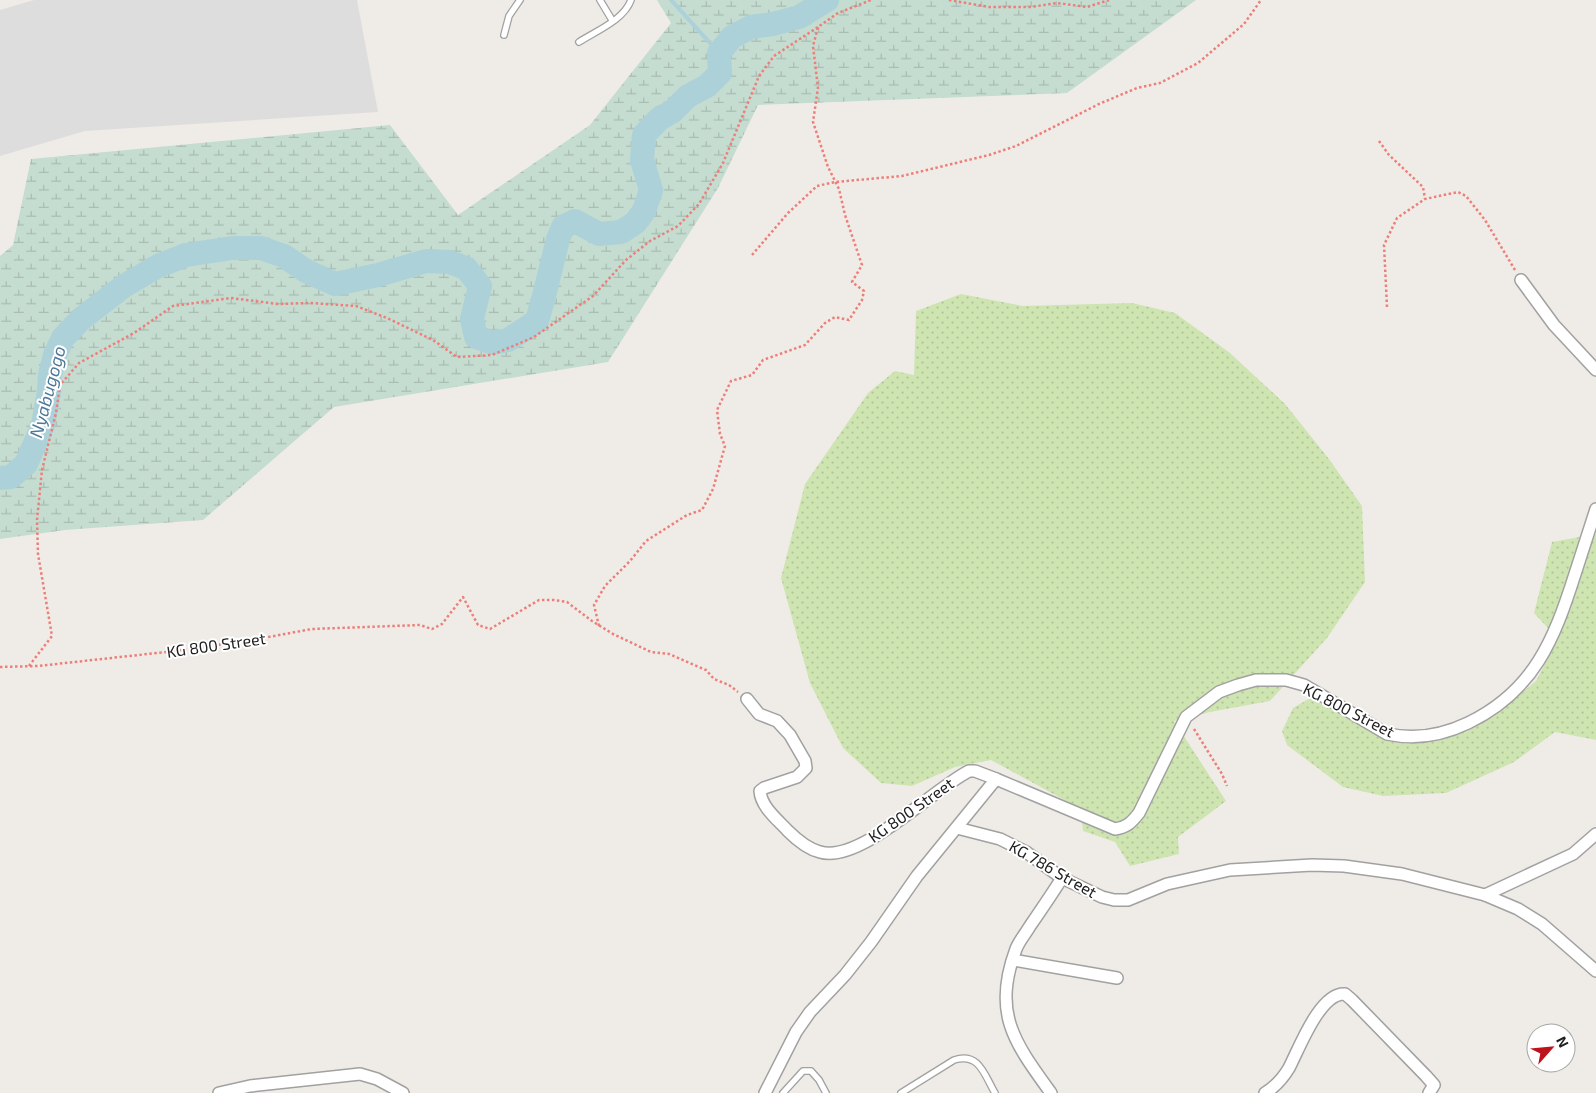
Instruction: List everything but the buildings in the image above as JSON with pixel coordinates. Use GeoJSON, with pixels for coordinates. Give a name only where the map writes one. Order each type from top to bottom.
{"type":"FeatureCollection","features":[{"type":"Feature","properties":{"kind":"street"},"geometry":{"type":"LineString","coordinates":[[1521,280],[1554,325],[1596,370]]}},
{"type":"Feature","properties":{"kind":"street","name":"KG 800 Street"},"geometry":{"type":"LineString","coordinates":[[747,700],[759,714],[777,721],[790,735],[805,761],[806,768],[797,777],[764,788],[760,791],[760,796],[771,813],[798,841],[821,853],[849,850],[869,841],[969,771],[975,771],[996,779],[1115,829],[1126,827],[1139,813],[1186,717],[1219,692],[1256,680],[1286,680],[1304,685],[1387,734],[1400,737],[1432,735],[1450,731],[1477,719],[1508,698],[1537,667],[1559,622],[1596,509]]}},
{"type":"Feature","properties":{"kind":"street","name":"KG 800 Street"},"geometry":{"type":"LineString","coordinates":[[958,828],[996,779]]}},
{"type":"Feature","properties":{"kind":"street"},"geometry":{"type":"LineString","coordinates":[[765,1093],[796,1032],[810,1012],[845,976],[917,876],[958,828]]}},
{"type":"Feature","properties":{"kind":"street","name":"KG 786 Street"},"geometry":{"type":"LineString","coordinates":[[958,828],[1000,839],[1026,852],[1062,878],[1102,897],[1114,900],[1128,900],[1167,884],[1230,870],[1320,865],[1344,866],[1402,874],[1485,894],[1518,909],[1542,924],[1594,966]]}},
{"type":"Feature","properties":{"kind":"street"},"geometry":{"type":"LineString","coordinates":[[1485,894],[1573,854],[1596,834]]}},
{"type":"Feature","properties":{"kind":"street"},"geometry":{"type":"LineString","coordinates":[[1051,1093],[1025,1057],[1010,1023],[1005,1006],[1006,984],[1016,948],[1062,878]]}},
{"type":"Feature","properties":{"kind":"street"},"geometry":{"type":"LineString","coordinates":[[1013,960],[1117,978]]}},
{"type":"Feature","properties":{"kind":"street"},"geometry":{"type":"LineString","coordinates":[[1265,1093],[1278,1082],[1288,1068],[1311,1023],[1332,997],[1340,993],[1345,994],[1352,1000],[1435,1090]]}},
{"type":"Feature","properties":{"kind":"street"},"geometry":{"type":"LineString","coordinates":[[219,1093],[250,1086],[360,1074],[376,1079],[402,1093]]}},
{"type":"Feature","properties":{"kind":"lane"},"geometry":{"type":"LineString","coordinates":[[504,35],[508,16],[520,0]]}},
{"type":"Feature","properties":{"kind":"lane"},"geometry":{"type":"LineString","coordinates":[[600,0],[612,20]]}},
{"type":"Feature","properties":{"kind":"lane"},"geometry":{"type":"LineString","coordinates":[[579,42],[624,12],[631,0]]}},
{"type":"Feature","properties":{"kind":"lane"},"geometry":{"type":"LineString","coordinates":[[900,1093],[954,1060],[963,1057],[971,1058],[978,1064],[995,1093]]}},
{"type":"Feature","properties":{"kind":"lane"},"geometry":{"type":"LineString","coordinates":[[783,1093],[802,1071],[811,1071],[819,1080],[826,1093]]}},
{"type":"Feature","properties":{"kind":"path"},"geometry":{"type":"LineString","coordinates":[[29,666],[52,636],[38,554],[37,520],[42,470],[56,413],[60,385],[79,364],[134,333],[173,306],[231,298],[278,304],[310,303],[356,306],[387,318],[433,340],[457,356],[492,355],[534,337],[594,296],[626,260],[650,241],[678,226],[699,204],[723,163],[759,76],[774,56],[838,13],[871,0]]}},
{"type":"Feature","properties":{"kind":"path"},"geometry":{"type":"LineString","coordinates":[[949,0],[988,7],[1031,7],[1057,3],[1087,7],[1110,0]]}},
{"type":"Feature","properties":{"kind":"path"},"geometry":{"type":"LineString","coordinates":[[752,255],[788,213],[817,186],[835,182],[902,176],[989,155],[1016,146],[1099,104],[1137,88],[1160,83],[1198,64],[1244,24],[1260,0]]}},
{"type":"Feature","properties":{"kind":"path"},"geometry":{"type":"LineString","coordinates":[[747,700],[729,685],[714,679],[706,670],[669,654],[651,652],[599,626],[594,605],[605,586],[630,562],[646,541],[687,515],[702,510],[713,489],[725,446],[720,434],[717,410],[731,381],[752,375],[763,360],[805,345],[825,323],[835,317],[849,320],[862,300],[864,291],[852,282],[862,266],[813,122],[818,88],[813,46],[818,27]]}},
{"type":"Feature","properties":{"kind":"path"},"geometry":{"type":"LineString","coordinates":[[1379,141],[1389,155],[1423,187],[1426,200]]}},
{"type":"Feature","properties":{"kind":"path"},"geometry":{"type":"LineString","coordinates":[[1387,307],[1384,245],[1397,218],[1426,200],[1458,192],[1466,196],[1485,220],[1521,280]]}},
{"type":"Feature","properties":{"kind":"path","name":"KG 800 Street"},"geometry":{"type":"LineString","coordinates":[[0,667],[29,666],[184,650],[312,629],[420,625],[432,629],[442,624],[463,597],[478,625],[490,629],[539,600],[567,602],[599,626]]}},
{"type":"Feature","properties":{"kind":"path"},"geometry":{"type":"LineString","coordinates":[[1186,717],[1222,774],[1227,786]]}},
{"type":"Feature","properties":{"kind":"shaded area"},"geometry":{"type":"Polygon","coordinates":[[[34,0],[357,0],[378,112],[85,131],[0,156],[0,10],[34,0]]]}},
{"type":"Feature","properties":{"kind":"green space"},"geometry":{"type":"Polygon","coordinates":[[[657,0],[1196,0],[1067,93],[758,105],[718,188],[608,362],[334,407],[203,520],[65,530],[0,539],[0,256],[13,245],[31,159],[390,125],[458,215],[590,125],[671,23],[657,0]]]}},
{"type":"Feature","properties":{"kind":"green space"},"geometry":{"type":"Polygon","coordinates":[[[961,294],[1023,306],[1132,303],[1175,313],[1230,353],[1285,404],[1329,459],[1362,506],[1365,582],[1327,638],[1270,701],[1174,721],[1226,801],[1178,837],[1179,854],[1130,866],[1115,842],[1083,831],[1081,809],[991,760],[955,767],[912,786],[881,783],[843,748],[810,683],[781,578],[805,484],[868,393],[895,371],[914,375],[916,311],[961,294]]]}},
{"type":"Feature","properties":{"kind":"green space"},"geometry":{"type":"Polygon","coordinates":[[[1596,534],[1596,740],[1555,732],[1514,762],[1446,793],[1383,796],[1343,787],[1287,745],[1282,731],[1293,708],[1312,697],[1387,741],[1409,744],[1468,731],[1501,710],[1536,681],[1558,639],[1534,613],[1552,542],[1596,534]]]}},
{"type":"Feature","properties":{"kind":"waterway"},"geometry":{"type":"LineString","coordinates":[[671,0],[719,53]]}},
{"type":"Feature","properties":{"kind":"waterway","name":"Nyabugogo"},"geometry":{"type":"LineString","coordinates":[[0,478],[11,477],[26,464],[43,425],[50,375],[55,355],[63,338],[81,319],[124,286],[158,266],[186,255],[232,248],[261,248],[284,256],[306,271],[335,284],[378,275],[426,261],[449,262],[466,268],[480,286],[472,319],[476,337],[493,343],[508,340],[537,321],[558,239],[563,227],[575,221],[599,234],[621,232],[635,223],[644,211],[651,190],[642,160],[644,135],[659,119],[673,111],[688,96],[707,86],[720,73],[719,53],[732,37],[751,27],[773,24],[799,17],[827,0]]}}]}
